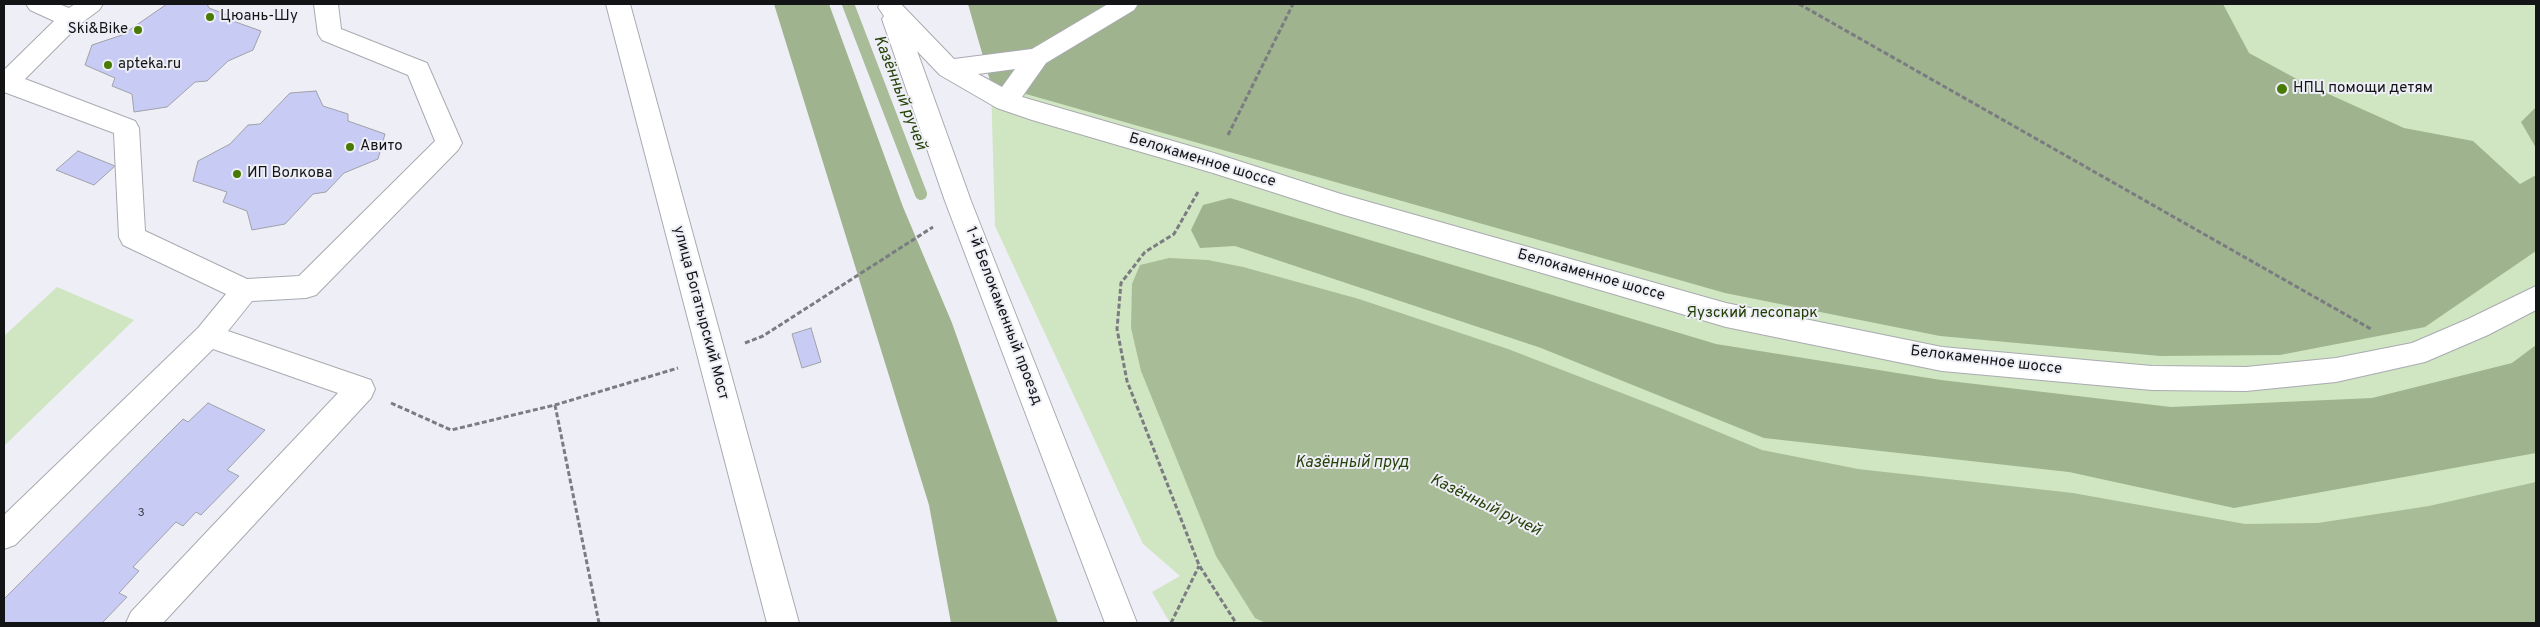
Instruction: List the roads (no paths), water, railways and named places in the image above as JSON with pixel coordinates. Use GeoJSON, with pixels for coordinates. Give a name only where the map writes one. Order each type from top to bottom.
{"type":"FeatureCollection","features":[{"type":"Feature","properties":{"kind":"street"},"geometry":{"type":"LineString","coordinates":[[38,4],[71,19]]}},
{"type":"Feature","properties":{"kind":"street"},"geometry":{"type":"LineString","coordinates":[[91,4],[71,19],[5,82],[126,128],[132,237],[245,290],[306,288],[449,143],[418,69],[330,34],[326,4]]}},
{"type":"Feature","properties":{"kind":"street","name":"улица Богатырский Мост"},"geometry":{"type":"LineString","coordinates":[[618,4],[782,623]]}},
{"type":"Feature","properties":{"kind":"street"},"geometry":{"type":"LineString","coordinates":[[948,69],[1037,57],[1126,4]]}},
{"type":"Feature","properties":{"kind":"street","name":"Белокаменное шоссе"},"geometry":{"type":"LineString","coordinates":[[889,6],[948,69],[1006,101],[1032,111],[1214,163],[1341,204],[1726,315],[1942,359],[2152,378],[2246,379],[2336,370],[2415,354],[2478,327],[2536,297]]}},
{"type":"Feature","properties":{"kind":"street","name":"1-й Белокаменный проезд"},"geometry":{"type":"LineString","coordinates":[[889,6],[961,208],[1121,623]]}},
{"type":"Feature","properties":{"kind":"street"},"geometry":{"type":"LineString","coordinates":[[1006,101],[1037,57]]}},
{"type":"Feature","properties":{"kind":"street"},"geometry":{"type":"LineString","coordinates":[[4,535],[208,336],[245,290]]}},
{"type":"Feature","properties":{"kind":"street"},"geometry":{"type":"LineString","coordinates":[[142,623],[361,389],[208,336]]}},
{"type":"Feature","properties":{"kind":"water","name":"Казённый пруд"},"geometry":{"type":"Polygon","coordinates":[[[1169,258],[1208,260],[1243,267],[1359,299],[1508,349],[1663,409],[1762,450],[1858,469],[2073,493],[2245,524],[2318,523],[2429,506],[2536,482],[2536,623],[1266,623],[1255,618],[1216,556],[1141,371],[1131,328],[1132,284],[1140,265],[1169,258]]]}},
{"type":"Feature","properties":{"kind":"waterway","name":"Казённый ручей"},"geometry":{"type":"LineString","coordinates":[[848,4],[921,194]]}},
{"type":"Feature","properties":{"kind":"place","name":"Цюань-Шу"},"geometry":{"type":"Point","coordinates":[210,17]}},
{"type":"Feature","properties":{"kind":"place","name":"Ski&Bike"},"geometry":{"type":"Point","coordinates":[138,30]}},
{"type":"Feature","properties":{"kind":"place","name":"apteka.ru"},"geometry":{"type":"Point","coordinates":[108,65]}},
{"type":"Feature","properties":{"kind":"place","name":"НПЦ помощи детям"},"geometry":{"type":"Point","coordinates":[2282,89]}},
{"type":"Feature","properties":{"kind":"place","name":"Авито"},"geometry":{"type":"Point","coordinates":[350,147]}},
{"type":"Feature","properties":{"kind":"place","name":"ИП Волкова"},"geometry":{"type":"Point","coordinates":[237,174]}},
{"type":"Feature","properties":{"kind":"park label","name":"Яузский лесопарк"},"geometry":{"type":"Point","coordinates":[1752,314]}}]}
